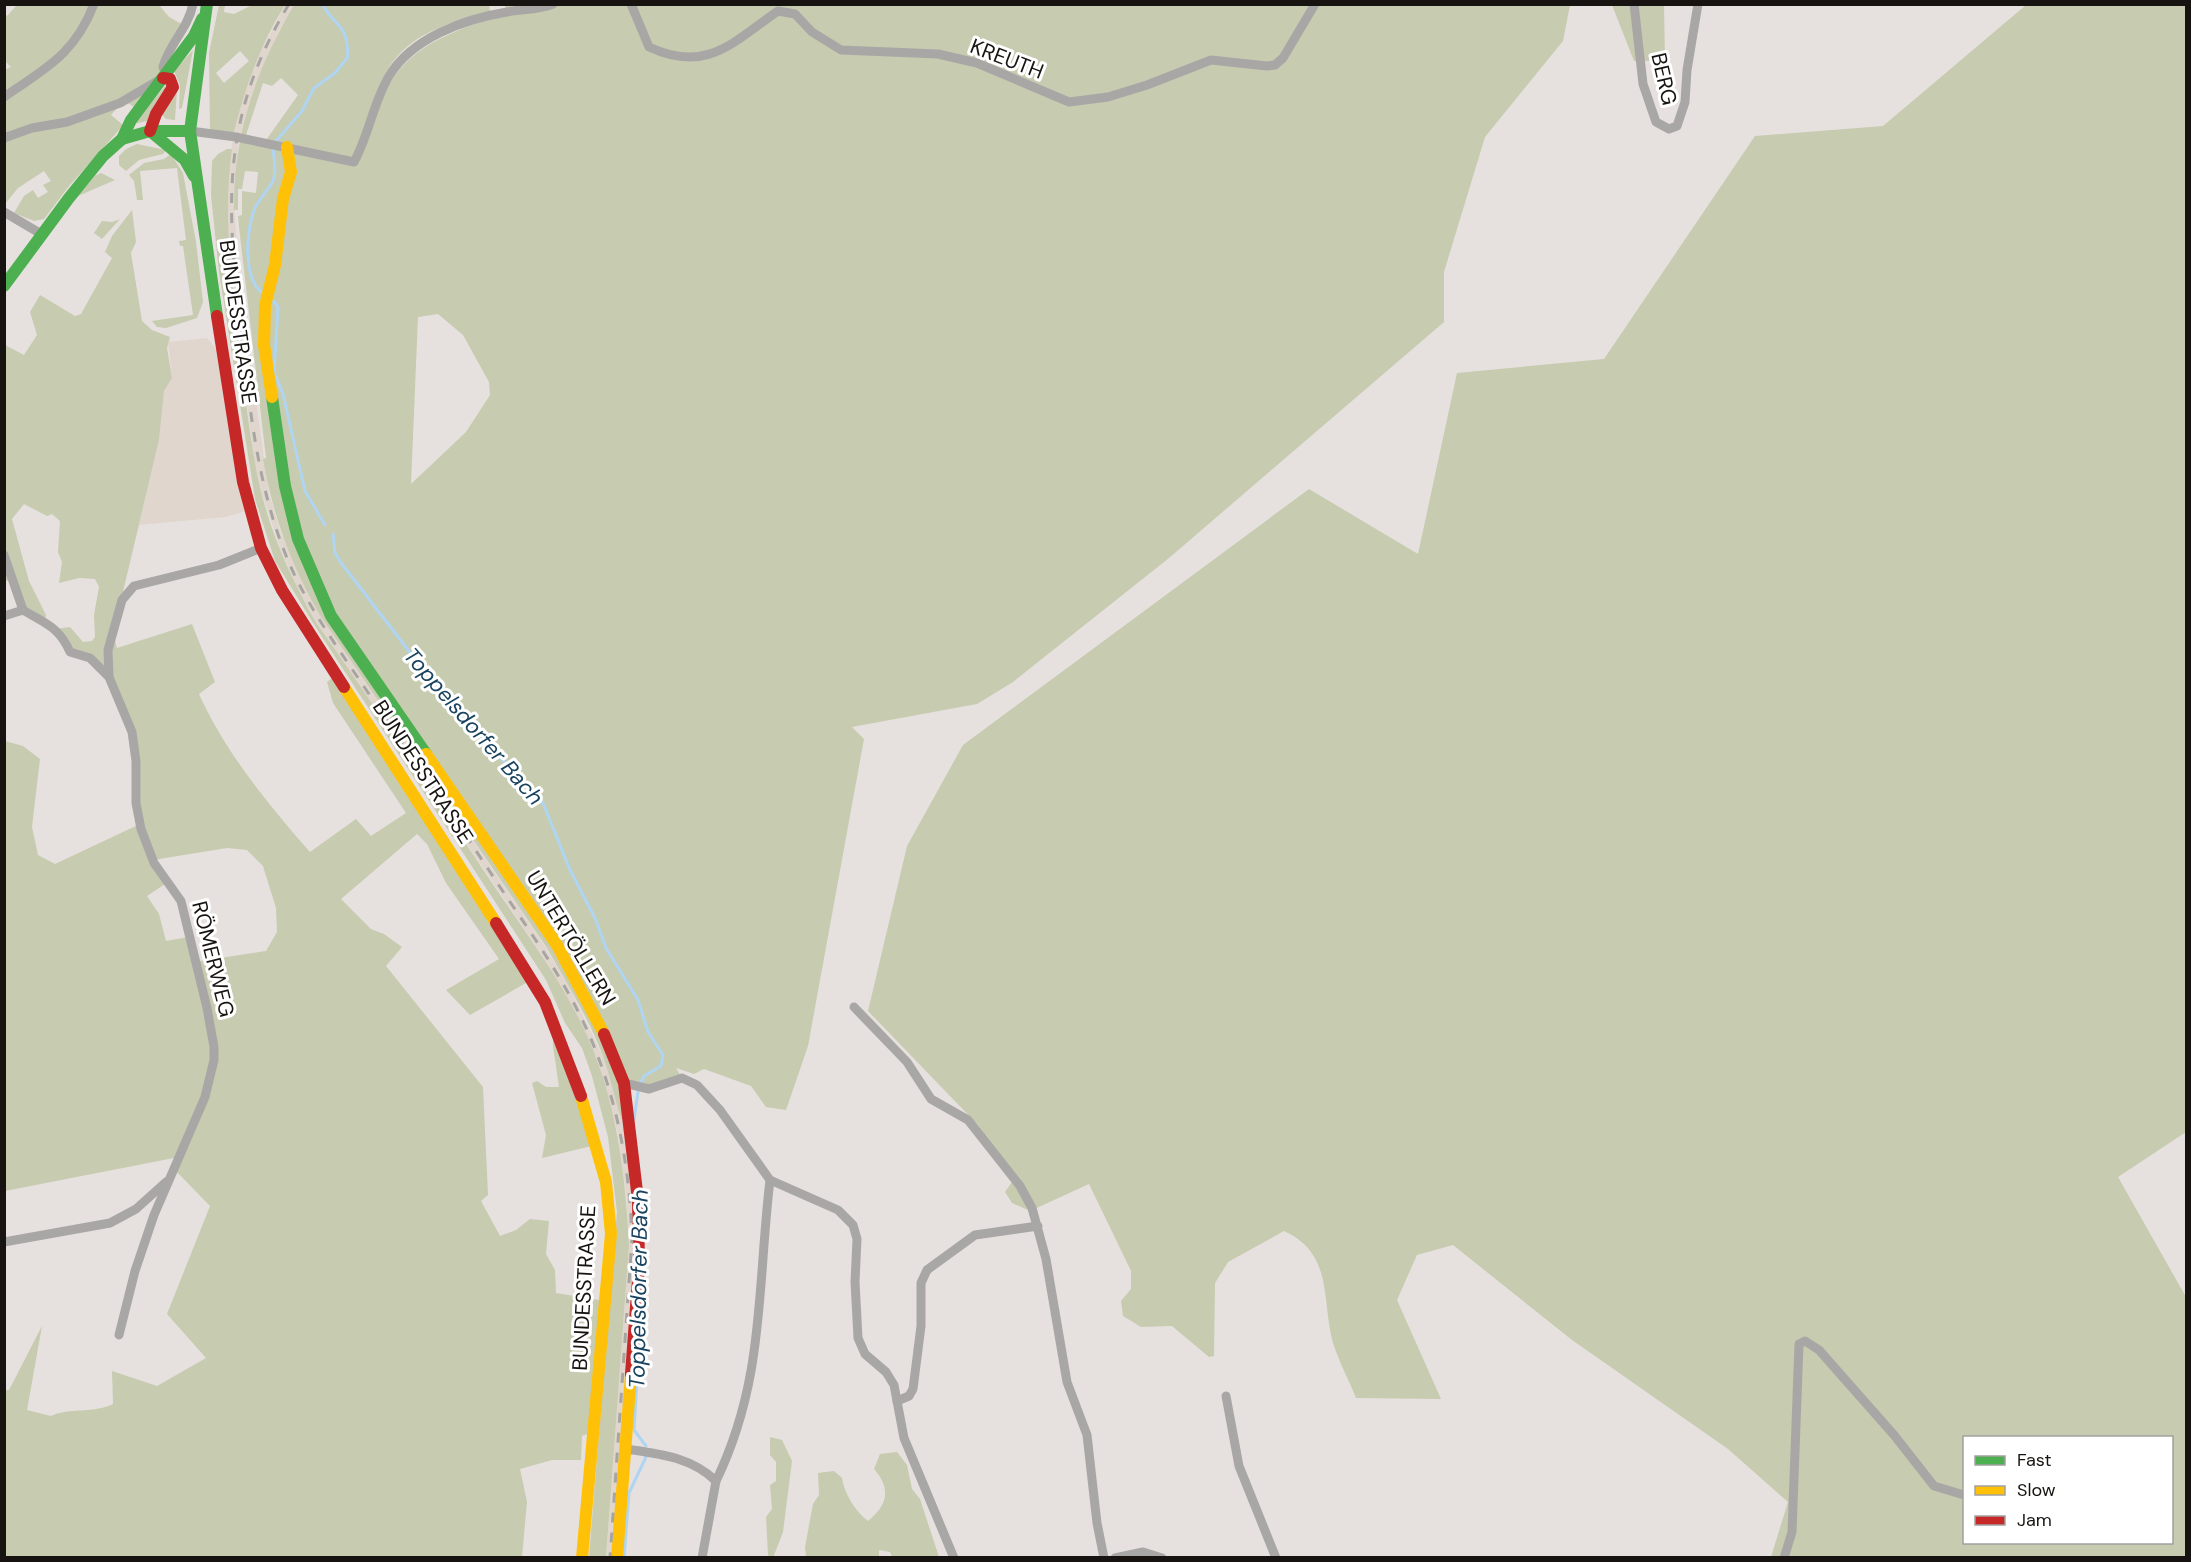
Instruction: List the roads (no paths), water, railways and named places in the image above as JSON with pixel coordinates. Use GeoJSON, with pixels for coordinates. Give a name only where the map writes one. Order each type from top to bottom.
{"type":"FeatureCollection","features":[{"type":"Feature","properties":{"kind":"main road"},"geometry":{"type":"LineString","coordinates":[[4,286],[92,170],[122,139],[131,120],[194,36],[207,5]]}},
{"type":"Feature","properties":{"kind":"main road","name":"BUNDESSTRASSE"},"geometry":{"type":"LineString","coordinates":[[207,5],[190,131],[231,414],[249,510],[261,548],[310,636],[538,988],[561,1037],[608,1187],[611,1234],[582,1557]]}},
{"type":"Feature","properties":{"kind":"main road"},"geometry":{"type":"LineString","coordinates":[[150,130],[156,114],[173,87],[165,76]]}},
{"type":"Feature","properties":{"kind":"main road"},"geometry":{"type":"LineString","coordinates":[[150,130],[185,160],[193,172],[200,195]]}},
{"type":"Feature","properties":{"kind":"main road"},"geometry":{"type":"LineString","coordinates":[[122,139],[150,130],[190,131]]}},
{"type":"Feature","properties":{"kind":"main road","name":"UNTERTÖLLERN"},"geometry":{"type":"LineString","coordinates":[[286,147],[291,172],[283,199],[276,254],[266,302],[264,362],[285,486],[298,539],[332,616],[557,945],[598,1019],[624,1083],[639,1229],[617,1557]]}},
{"type":"Feature","properties":{"kind":"street"},"geometry":{"type":"LineString","coordinates":[[4,97],[57,60],[78,39],[94,4]]}},
{"type":"Feature","properties":{"kind":"street"},"geometry":{"type":"LineString","coordinates":[[4,138],[32,128],[67,122],[120,103],[165,76],[163,67],[165,59],[187,27],[193,4]]}},
{"type":"Feature","properties":{"kind":"street"},"geometry":{"type":"LineString","coordinates":[[190,131],[245,139],[354,162],[365,141],[381,90],[406,54],[434,37],[467,22],[553,4]]}},
{"type":"Feature","properties":{"kind":"street","name":"KREUTH"},"geometry":{"type":"LineString","coordinates":[[631,4],[649,47],[684,58],[711,56],[739,41],[778,11],[795,14],[812,32],[841,50],[938,54],[977,63],[1069,102],[1108,97],[1147,85],[1211,60],[1275,65],[1283,58],[1315,4]]}},
{"type":"Feature","properties":{"kind":"street","name":"BERG"},"geometry":{"type":"LineString","coordinates":[[1634,4],[1643,84],[1656,122],[1669,129],[1677,126],[1685,102],[1687,70],[1698,4]]}},
{"type":"Feature","properties":{"kind":"street"},"geometry":{"type":"LineString","coordinates":[[4,212],[43,234]]}},
{"type":"Feature","properties":{"kind":"street","name":"RÖMERWEG"},"geometry":{"type":"LineString","coordinates":[[119,1335],[135,1271],[169,1179],[205,1097],[214,1060],[214,1047],[181,901],[154,863],[141,829],[136,803],[136,760],[132,732],[109,677],[108,650],[122,600],[134,586],[219,565],[261,548]]}},
{"type":"Feature","properties":{"kind":"street"},"geometry":{"type":"LineString","coordinates":[[4,555],[23,610],[56,629],[63,636],[70,652],[90,658],[109,677]]}},
{"type":"Feature","properties":{"kind":"street"},"geometry":{"type":"LineString","coordinates":[[4,616],[23,610]]}},
{"type":"Feature","properties":{"kind":"street"},"geometry":{"type":"LineString","coordinates":[[90,658],[108,650]]}},
{"type":"Feature","properties":{"kind":"street"},"geometry":{"type":"LineString","coordinates":[[854,1007],[907,1062],[931,1099],[968,1120],[1020,1186],[1032,1208],[1038,1226],[1067,1382],[1087,1435],[1096,1514],[1104,1557]]}},
{"type":"Feature","properties":{"kind":"street"},"geometry":{"type":"LineString","coordinates":[[624,1083],[649,1089],[682,1078],[697,1085],[729,1120],[770,1180],[838,1210],[853,1225],[857,1239],[855,1282],[858,1338],[870,1360],[890,1377],[904,1438],[954,1557]]}},
{"type":"Feature","properties":{"kind":"street"},"geometry":{"type":"LineString","coordinates":[[4,1242],[110,1223],[136,1209],[169,1179]]}},
{"type":"Feature","properties":{"kind":"street"},"geometry":{"type":"LineString","coordinates":[[702,1557],[716,1481],[743,1416],[751,1379],[761,1305],[770,1180]]}},
{"type":"Feature","properties":{"kind":"street"},"geometry":{"type":"LineString","coordinates":[[897,1401],[909,1396],[913,1389],[921,1326],[921,1283],[927,1270],[975,1235],[1038,1226]]}},
{"type":"Feature","properties":{"kind":"street"},"geometry":{"type":"LineString","coordinates":[[1784,1557],[1792,1532],[1795,1431],[1799,1390],[1797,1355],[1799,1344],[1805,1341],[1819,1350],[1894,1435],[1934,1486],[1963,1494]]}},
{"type":"Feature","properties":{"kind":"street"},"geometry":{"type":"LineString","coordinates":[[1226,1396],[1239,1466],[1276,1557]]}},
{"type":"Feature","properties":{"kind":"street"},"geometry":{"type":"LineString","coordinates":[[626,1449],[684,1459],[696,1464],[716,1481]]}},
{"type":"Feature","properties":{"kind":"street"},"geometry":{"type":"LineString","coordinates":[[1115,1557],[1143,1552],[1162,1557]]}},
{"type":"Feature","properties":{"kind":"waterway","name":"Toppelsdorfer Bach"},"geometry":{"type":"LineString","coordinates":[[276,141],[302,111],[314,88],[335,73],[348,57],[343,31],[322,4]]}},
{"type":"Feature","properties":{"kind":"waterway","name":"Toppelsdorfer Bach"},"geometry":{"type":"LineString","coordinates":[[264,294],[252,278],[249,267],[248,241],[255,208],[273,181],[275,165],[273,149]]}},
{"type":"Feature","properties":{"kind":"waterway","name":"Toppelsdorfer Bach"},"geometry":{"type":"LineString","coordinates":[[270,297],[278,307],[274,372],[283,394],[305,491],[325,525]]}},
{"type":"Feature","properties":{"kind":"waterway","name":"Toppelsdorfer Bach"},"geometry":{"type":"LineString","coordinates":[[333,534],[335,553],[342,564],[448,702],[543,803],[570,870],[595,918],[606,948],[638,1000],[648,1032],[663,1055],[661,1066],[644,1076],[641,1082]]}},
{"type":"Feature","properties":{"kind":"waterway","name":"Toppelsdorfer Bach"},"geometry":{"type":"LineString","coordinates":[[634,1119],[638,1092]]}},
{"type":"Feature","properties":{"kind":"waterway","name":"Toppelsdorfer Bach"},"geometry":{"type":"LineString","coordinates":[[642,1302],[634,1430],[646,1446]]}},
{"type":"Feature","properties":{"kind":"waterway","name":"Toppelsdorfer Bach"},"geometry":{"type":"LineString","coordinates":[[624,1558],[629,1493],[646,1457]]}},
{"type":"Feature","properties":{"kind":"railway"},"geometry":{"type":"LineString","coordinates":[[289,4],[268,42],[253,78],[242,114],[235,149],[232,185],[232,223],[238,304],[250,410],[263,480],[283,548],[305,596],[554,969],[588,1032],[605,1077],[618,1122],[626,1168],[632,1239],[610,1558]]}}]}
